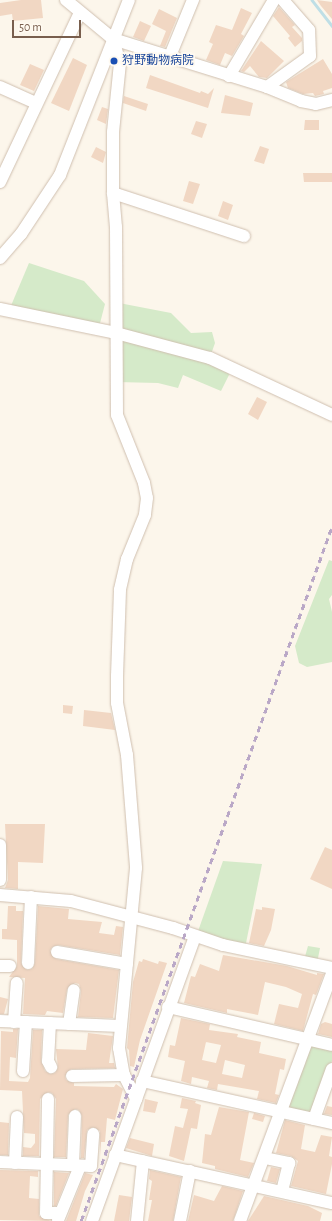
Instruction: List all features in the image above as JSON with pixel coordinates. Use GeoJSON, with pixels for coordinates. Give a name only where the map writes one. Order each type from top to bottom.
{"type":"FeatureCollection","features":[{"type":"Feature","properties":{"kind":"street"},"geometry":{"type":"LineString","coordinates":[[66,0],[113,39],[267,87],[316,104],[332,100]]}},
{"type":"Feature","properties":{"kind":"street"},"geometry":{"type":"LineString","coordinates":[[0,258],[21,234],[60,175],[129,0]]}},
{"type":"Feature","properties":{"kind":"street"},"geometry":{"type":"LineString","coordinates":[[170,56],[193,0]]}},
{"type":"Feature","properties":{"kind":"street"},"geometry":{"type":"LineString","coordinates":[[229,76],[274,0]]}},
{"type":"Feature","properties":{"kind":"street"},"geometry":{"type":"LineString","coordinates":[[267,87],[310,56],[309,30],[282,0]]}},
{"type":"Feature","properties":{"kind":"street"},"geometry":{"type":"LineString","coordinates":[[0,182],[36,103],[80,13]]}},
{"type":"Feature","properties":{"kind":"street"},"geometry":{"type":"LineString","coordinates":[[113,39],[120,63],[113,132],[113,193],[116,227],[117,415],[144,483],[146,498],[145,515],[127,559],[120,590],[117,703],[127,755],[136,853],[132,918],[119,1048],[124,1075],[136,1099]]}},
{"type":"Feature","properties":{"kind":"street"},"geometry":{"type":"LineString","coordinates":[[0,87],[36,103]]}},
{"type":"Feature","properties":{"kind":"street"},"geometry":{"type":"LineString","coordinates":[[113,193],[244,236]]}},
{"type":"Feature","properties":{"kind":"street"},"geometry":{"type":"LineString","coordinates":[[0,309],[116,333],[210,358],[332,415]]}},
{"type":"Feature","properties":{"kind":"street"},"geometry":{"type":"LineString","coordinates":[[0,845],[0,880]]}},
{"type":"Feature","properties":{"kind":"street"},"geometry":{"type":"LineString","coordinates":[[0,895],[71,900],[132,918],[173,928],[195,937],[281,959],[332,968]]}},
{"type":"Feature","properties":{"kind":"street"},"geometry":{"type":"LineString","coordinates":[[28,963],[31,897]]}},
{"type":"Feature","properties":{"kind":"street"},"geometry":{"type":"LineString","coordinates":[[92,1221],[195,937]]}},
{"type":"Feature","properties":{"kind":"street"},"geometry":{"type":"LineString","coordinates":[[56,952],[127,964]]}},
{"type":"Feature","properties":{"kind":"street"},"geometry":{"type":"LineString","coordinates":[[240,1221],[255,1185],[307,1039],[332,974]]}},
{"type":"Feature","properties":{"kind":"street"},"geometry":{"type":"LineString","coordinates":[[17,984],[23,1071]]}},
{"type":"Feature","properties":{"kind":"street"},"geometry":{"type":"LineString","coordinates":[[69,1024],[74,990]]}},
{"type":"Feature","properties":{"kind":"street"},"geometry":{"type":"LineString","coordinates":[[168,1008],[332,1045]]}},
{"type":"Feature","properties":{"kind":"street"},"geometry":{"type":"LineString","coordinates":[[0,1021],[120,1026]]}},
{"type":"Feature","properties":{"kind":"street"},"geometry":{"type":"LineString","coordinates":[[50,1023],[48,1061],[51,1067]]}},
{"type":"Feature","properties":{"kind":"street"},"geometry":{"type":"LineString","coordinates":[[314,1120],[332,1069]]}},
{"type":"Feature","properties":{"kind":"street"},"geometry":{"type":"LineString","coordinates":[[72,1076],[124,1075]]}},
{"type":"Feature","properties":{"kind":"street"},"geometry":{"type":"LineString","coordinates":[[142,1081],[332,1123]]}},
{"type":"Feature","properties":{"kind":"street"},"geometry":{"type":"LineString","coordinates":[[48,1100],[45,1164],[46,1213],[59,1217],[77,1166],[75,1116]]}},
{"type":"Feature","properties":{"kind":"street"},"geometry":{"type":"LineString","coordinates":[[15,1163],[17,1117]]}},
{"type":"Feature","properties":{"kind":"street"},"geometry":{"type":"LineString","coordinates":[[0,1162],[91,1166],[93,1134]]}},
{"type":"Feature","properties":{"kind":"street"},"geometry":{"type":"LineString","coordinates":[[115,1155],[332,1202]]}},
{"type":"Feature","properties":{"kind":"street"},"geometry":{"type":"LineString","coordinates":[[265,1158],[289,1163],[282,1191]]}},
{"type":"Feature","properties":{"kind":"street"},"geometry":{"type":"LineString","coordinates":[[137,1221],[143,1161]]}},
{"type":"Feature","properties":{"kind":"street"},"geometry":{"type":"LineString","coordinates":[[180,1221],[190,1171]]}},
{"type":"Feature","properties":{"kind":"green space"},"geometry":{"type":"Polygon","coordinates":[[[29,263],[84,281],[105,304],[99,327],[10,308],[29,263]]]}},
{"type":"Feature","properties":{"kind":"green space"},"geometry":{"type":"Polygon","coordinates":[[[119,303],[171,313],[191,333],[212,332],[215,343],[209,360],[231,371],[221,391],[183,375],[178,388],[158,383],[116,382],[119,303]]]}},
{"type":"Feature","properties":{"kind":"green space"},"geometry":{"type":"Polygon","coordinates":[[[329,560],[332,561],[332,595],[329,599],[332,612],[332,662],[307,667],[299,663],[295,646],[329,560]]]}},
{"type":"Feature","properties":{"kind":"green space"},"geometry":{"type":"Polygon","coordinates":[[[223,861],[262,864],[245,948],[197,934],[223,861]]]}},
{"type":"Feature","properties":{"kind":"green space"},"geometry":{"type":"Polygon","coordinates":[[[308,946],[320,948],[317,963],[304,960],[308,946]]]}},
{"type":"Feature","properties":{"kind":"green space"},"geometry":{"type":"Polygon","coordinates":[[[312,1045],[332,1049],[332,1061],[313,1113],[289,1110],[287,1107],[309,1046],[312,1045]]]}},
{"type":"Feature","properties":{"kind":"building"},"geometry":{"type":"Polygon","coordinates":[[[21,0],[41,0],[43,18],[13,21],[12,14],[0,16],[0,3],[21,0]]]}},
{"type":"Feature","properties":{"kind":"building"},"geometry":{"type":"Polygon","coordinates":[[[317,0],[332,2],[332,19],[321,6],[317,0]]]}},
{"type":"Feature","properties":{"kind":"building"},"geometry":{"type":"Polygon","coordinates":[[[279,7],[295,25],[292,27],[302,38],[302,41],[295,47],[288,38],[290,36],[273,16],[279,7]]]}},
{"type":"Feature","properties":{"kind":"building"},"geometry":{"type":"Polygon","coordinates":[[[241,8],[252,13],[241,34],[244,36],[232,56],[225,53],[220,65],[206,60],[213,44],[209,42],[216,25],[232,30],[241,8]]]}},
{"type":"Feature","properties":{"kind":"building"},"geometry":{"type":"Polygon","coordinates":[[[159,9],[177,18],[165,47],[160,46],[166,31],[152,24],[159,9]]]}},
{"type":"Feature","properties":{"kind":"building"},"geometry":{"type":"Polygon","coordinates":[[[140,21],[151,26],[144,41],[133,37],[140,21]]]}},
{"type":"Feature","properties":{"kind":"building"},"geometry":{"type":"Polygon","coordinates":[[[261,41],[284,61],[267,78],[259,77],[250,66],[244,72],[241,71],[261,41]]]}},
{"type":"Feature","properties":{"kind":"building"},"geometry":{"type":"Polygon","coordinates":[[[73,58],[87,65],[69,111],[51,103],[73,58]]]}},
{"type":"Feature","properties":{"kind":"building"},"geometry":{"type":"Polygon","coordinates":[[[323,59],[332,74],[332,88],[323,91],[324,94],[315,96],[313,93],[303,94],[288,88],[286,82],[323,59]]]}},
{"type":"Feature","properties":{"kind":"building"},"geometry":{"type":"Polygon","coordinates":[[[30,64],[44,70],[34,91],[20,85],[30,64]]]}},
{"type":"Feature","properties":{"kind":"building"},"geometry":{"type":"Polygon","coordinates":[[[150,75],[200,93],[201,91],[208,94],[214,88],[208,108],[146,88],[150,75]]]}},
{"type":"Feature","properties":{"kind":"building"},"geometry":{"type":"Polygon","coordinates":[[[225,95],[253,103],[250,116],[221,113],[225,95]]]}},
{"type":"Feature","properties":{"kind":"building"},"geometry":{"type":"Polygon","coordinates":[[[124,96],[148,104],[146,111],[123,103],[124,96]]]}},
{"type":"Feature","properties":{"kind":"building"},"geometry":{"type":"Polygon","coordinates":[[[102,107],[108,109],[106,124],[97,120],[102,107]]]}},
{"type":"Feature","properties":{"kind":"building"},"geometry":{"type":"Polygon","coordinates":[[[305,120],[319,120],[319,130],[304,130],[305,120]]]}},
{"type":"Feature","properties":{"kind":"building"},"geometry":{"type":"Polygon","coordinates":[[[196,121],[207,124],[202,138],[191,134],[196,121]]]}},
{"type":"Feature","properties":{"kind":"building"},"geometry":{"type":"Polygon","coordinates":[[[260,146],[269,149],[264,164],[254,161],[260,146]]]}},
{"type":"Feature","properties":{"kind":"building"},"geometry":{"type":"Polygon","coordinates":[[[96,147],[106,152],[103,163],[91,157],[96,147]]]}},
{"type":"Feature","properties":{"kind":"building"},"geometry":{"type":"Polygon","coordinates":[[[303,173],[332,173],[332,182],[304,182],[303,173]]]}},
{"type":"Feature","properties":{"kind":"building"},"geometry":{"type":"Polygon","coordinates":[[[189,181],[200,184],[193,204],[183,201],[189,181]]]}},
{"type":"Feature","properties":{"kind":"building"},"geometry":{"type":"Polygon","coordinates":[[[223,201],[233,205],[228,220],[218,216],[223,201]]]}},
{"type":"Feature","properties":{"kind":"building"},"geometry":{"type":"Polygon","coordinates":[[[257,397],[267,402],[258,420],[248,414],[257,397]]]}},
{"type":"Feature","properties":{"kind":"building"},"geometry":{"type":"Polygon","coordinates":[[[63,705],[73,706],[72,714],[63,713],[63,705]]]}},
{"type":"Feature","properties":{"kind":"building"},"geometry":{"type":"Polygon","coordinates":[[[84,710],[111,713],[115,730],[83,726],[84,710]]]}},
{"type":"Feature","properties":{"kind":"building"},"geometry":{"type":"Polygon","coordinates":[[[5,824],[45,824],[43,863],[18,862],[18,889],[5,888],[8,880],[5,824]]]}},
{"type":"Feature","properties":{"kind":"building"},"geometry":{"type":"Polygon","coordinates":[[[325,847],[332,850],[332,889],[310,879],[325,847]]]}},
{"type":"Feature","properties":{"kind":"building"},"geometry":{"type":"Polygon","coordinates":[[[8,906],[16,906],[16,911],[23,911],[21,963],[27,970],[32,969],[35,963],[38,906],[69,909],[68,919],[102,922],[99,933],[114,935],[116,926],[123,927],[120,955],[58,945],[52,947],[50,951],[56,959],[119,970],[113,1018],[78,1017],[81,991],[79,984],[75,983],[67,989],[63,1013],[47,1011],[45,1015],[23,1014],[25,978],[9,977],[17,966],[17,940],[2,939],[2,929],[7,929],[8,906]]]}},
{"type":"Feature","properties":{"kind":"building"},"geometry":{"type":"Polygon","coordinates":[[[262,907],[275,909],[271,930],[264,946],[249,943],[256,909],[262,910],[262,907]]]}},
{"type":"Feature","properties":{"kind":"building"},"geometry":{"type":"Polygon","coordinates":[[[223,955],[287,966],[317,975],[317,973],[324,974],[316,995],[313,994],[303,1031],[274,1024],[279,1004],[298,1008],[302,994],[286,987],[265,982],[258,1015],[227,1009],[227,1013],[184,1003],[191,976],[195,977],[200,964],[219,971],[223,955]]]}},
{"type":"Feature","properties":{"kind":"building"},"geometry":{"type":"Polygon","coordinates":[[[143,959],[158,964],[159,961],[167,963],[140,1040],[134,1067],[130,1066],[129,1050],[127,1048],[133,982],[139,961],[142,962],[143,959]]]}},
{"type":"Feature","properties":{"kind":"building"},"geometry":{"type":"Polygon","coordinates":[[[0,997],[8,999],[4,1014],[0,1014],[0,997]]]}},
{"type":"Feature","properties":{"kind":"building"},"geometry":{"type":"Polygon","coordinates":[[[181,1018],[210,1024],[209,1030],[238,1034],[237,1037],[261,1042],[259,1053],[286,1059],[284,1070],[280,1069],[275,1094],[279,1095],[276,1103],[257,1099],[259,1091],[218,1084],[217,1090],[207,1088],[209,1081],[192,1077],[191,1084],[181,1081],[185,1061],[168,1057],[170,1045],[175,1046],[181,1018]],[[206,1042],[202,1060],[216,1063],[221,1045],[206,1042]],[[225,1060],[222,1074],[242,1078],[245,1065],[225,1060]]]}},
{"type":"Feature","properties":{"kind":"building"},"geometry":{"type":"Polygon","coordinates":[[[325,1022],[332,1024],[332,1037],[318,1034],[321,1024],[325,1022]]]}},
{"type":"Feature","properties":{"kind":"building"},"geometry":{"type":"Polygon","coordinates":[[[13,1029],[18,1029],[16,1058],[10,1057],[9,1081],[28,1082],[30,1078],[33,1030],[42,1030],[41,1061],[45,1071],[50,1074],[55,1073],[58,1068],[56,1049],[86,1050],[88,1033],[113,1036],[109,1063],[114,1063],[115,1068],[71,1069],[65,1076],[66,1080],[74,1083],[74,1086],[114,1087],[116,1084],[123,1089],[115,1120],[107,1118],[105,1142],[101,1142],[100,1156],[100,1131],[93,1127],[87,1130],[84,1158],[81,1158],[82,1116],[79,1110],[75,1109],[68,1115],[66,1157],[54,1157],[56,1099],[52,1093],[48,1092],[40,1099],[39,1156],[23,1156],[23,1147],[31,1148],[35,1143],[35,1134],[24,1133],[22,1091],[0,1090],[1,1031],[13,1032],[13,1029]]]}},
{"type":"Feature","properties":{"kind":"building"},"geometry":{"type":"Polygon","coordinates":[[[182,1098],[196,1101],[195,1103],[201,1105],[197,1129],[191,1128],[184,1161],[169,1156],[175,1126],[183,1128],[188,1109],[180,1108],[182,1098]]]}},
{"type":"Feature","properties":{"kind":"building"},"geometry":{"type":"Polygon","coordinates":[[[145,1099],[158,1102],[155,1113],[143,1111],[145,1099]]]}},
{"type":"Feature","properties":{"kind":"building"},"geometry":{"type":"Polygon","coordinates":[[[327,1106],[332,1107],[332,1115],[324,1114],[327,1106]]]}},
{"type":"Feature","properties":{"kind":"building"},"geometry":{"type":"Polygon","coordinates":[[[219,1107],[249,1112],[240,1160],[254,1163],[248,1177],[215,1169],[215,1166],[202,1163],[205,1134],[211,1135],[219,1107]]]}},
{"type":"Feature","properties":{"kind":"building"},"geometry":{"type":"Polygon","coordinates":[[[254,1113],[265,1116],[263,1122],[252,1119],[254,1113]]]}},
{"type":"Feature","properties":{"kind":"building"},"geometry":{"type":"Polygon","coordinates":[[[285,1120],[305,1125],[301,1149],[315,1152],[321,1135],[332,1137],[329,1156],[332,1157],[332,1164],[326,1194],[291,1186],[298,1161],[291,1156],[276,1153],[285,1120]]]}},
{"type":"Feature","properties":{"kind":"building"},"geometry":{"type":"Polygon","coordinates":[[[0,1122],[9,1123],[8,1155],[0,1155],[0,1122]]]}},
{"type":"Feature","properties":{"kind":"building"},"geometry":{"type":"Polygon","coordinates":[[[130,1138],[154,1144],[152,1156],[126,1148],[130,1138]]]}},
{"type":"Feature","properties":{"kind":"building"},"geometry":{"type":"Polygon","coordinates":[[[271,1167],[280,1169],[276,1183],[267,1181],[271,1167]]]}},
{"type":"Feature","properties":{"kind":"building"},"geometry":{"type":"Polygon","coordinates":[[[0,1170],[38,1171],[38,1177],[30,1176],[29,1198],[39,1199],[39,1216],[51,1221],[0,1220],[0,1170]]]}},
{"type":"Feature","properties":{"kind":"building"},"geometry":{"type":"Polygon","coordinates":[[[150,1170],[181,1177],[173,1221],[148,1221],[152,1200],[149,1200],[152,1181],[149,1179],[150,1170]]]}},
{"type":"Feature","properties":{"kind":"building"},"geometry":{"type":"Polygon","coordinates":[[[54,1172],[69,1173],[56,1206],[54,1206],[54,1172]]]}},
{"type":"Feature","properties":{"kind":"building"},"geometry":{"type":"Polygon","coordinates":[[[85,1173],[93,1175],[85,1191],[76,1221],[66,1221],[85,1173]]]}},
{"type":"Feature","properties":{"kind":"building"},"geometry":{"type":"Polygon","coordinates":[[[222,1186],[243,1191],[233,1221],[188,1221],[194,1195],[214,1201],[222,1186]]]}},
{"type":"Feature","properties":{"kind":"building"},"geometry":{"type":"Polygon","coordinates":[[[119,1195],[132,1197],[129,1221],[114,1221],[119,1195]]]}},
{"type":"Feature","properties":{"kind":"building"},"geometry":{"type":"Polygon","coordinates":[[[264,1196],[308,1206],[322,1213],[320,1221],[248,1221],[264,1196]]]}},
{"type":"Feature","properties":{"kind":"waterway"},"geometry":{"type":"LineString","coordinates":[[312,0],[332,26]]}},
{"type":"Feature","properties":{"kind":"railway"},"geometry":{"type":"LineString","coordinates":[[81,1221],[332,526]]}},
{"type":"Feature","properties":{"kind":"place","name":"狩野動物病院"},"geometry":{"type":"Point","coordinates":[114,61]}}]}
